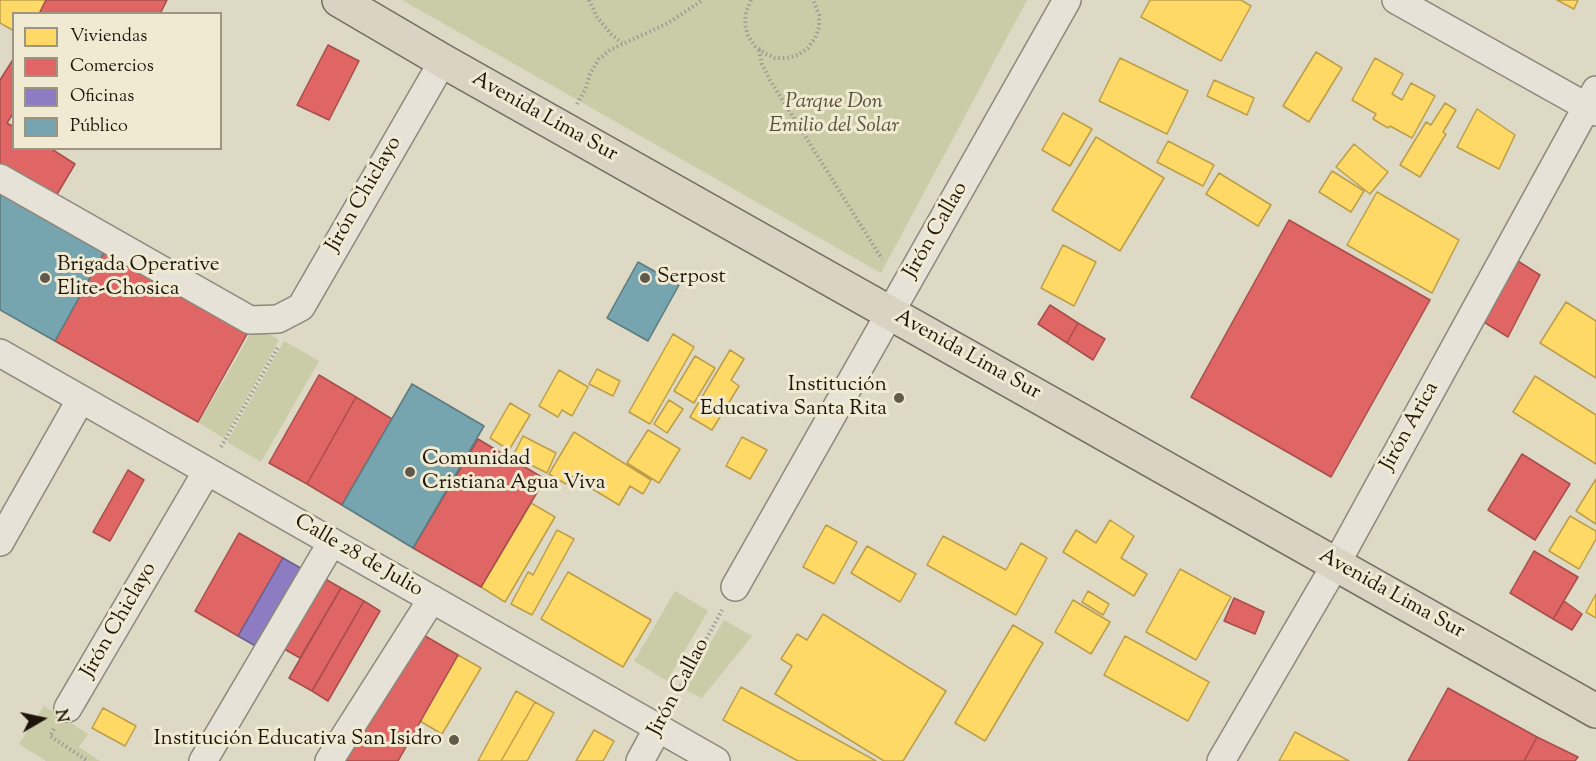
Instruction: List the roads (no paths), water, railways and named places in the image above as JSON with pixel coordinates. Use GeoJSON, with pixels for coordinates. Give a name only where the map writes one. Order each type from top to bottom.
{"type":"FeatureCollection","features":[{"type":"Feature","properties":{"kind":"highway","name":"Avenida Lima Sur"},"geometry":{"type":"LineString","coordinates":[[339,0],[443,61],[1596,711]]}},
{"type":"Feature","properties":{"kind":"street","name":"Jirón Callao"},"geometry":{"type":"LineString","coordinates":[[735,587],[1067,0]]}},
{"type":"Feature","properties":{"kind":"street"},"geometry":{"type":"LineString","coordinates":[[1396,0],[1593,103]]}},
{"type":"Feature","properties":{"kind":"street","name":"Jirón Chiclayo"},"geometry":{"type":"LineString","coordinates":[[0,178],[250,320],[289,313],[443,61]]}},
{"type":"Feature","properties":{"kind":"street","name":"Jirón Arica"},"geometry":{"type":"LineString","coordinates":[[1221,761],[1336,564],[1593,103]]}},
{"type":"Feature","properties":{"kind":"street","name":"Calle 28 de Julio"},"geometry":{"type":"LineString","coordinates":[[0,353],[716,761]]}},
{"type":"Feature","properties":{"kind":"street"},"geometry":{"type":"LineString","coordinates":[[0,542],[81,399]]}},
{"type":"Feature","properties":{"kind":"street","name":"Jirón Chiclayo"},"geometry":{"type":"LineString","coordinates":[[68,708],[207,471]]}},
{"type":"Feature","properties":{"kind":"street"},"geometry":{"type":"LineString","coordinates":[[204,761],[332,542]]}},
{"type":"Feature","properties":{"kind":"street"},"geometry":{"type":"LineString","coordinates":[[329,761],[432,599]]}},
{"type":"Feature","properties":{"kind":"street","name":"Jirón Callao"},"geometry":{"type":"LineString","coordinates":[[640,761],[658,728]]}},
{"type":"Feature","properties":{"kind":"place","name":"Brigada Operative Elite-Chosica"},"geometry":{"type":"Point","coordinates":[45,278]}},
{"type":"Feature","properties":{"kind":"place","name":"Serpost"},"geometry":{"type":"Point","coordinates":[645,278]}},
{"type":"Feature","properties":{"kind":"place","name":"Institución Educativa Santa Rita"},"geometry":{"type":"Point","coordinates":[899,398]}},
{"type":"Feature","properties":{"kind":"place","name":"Comunidad Cristiana Agua Viva"},"geometry":{"type":"Point","coordinates":[410,472]}},
{"type":"Feature","properties":{"kind":"place","name":"Institución Educativa San Isidro"},"geometry":{"type":"Point","coordinates":[454,740]}},
{"type":"Feature","properties":{"kind":"park label","name":"Parque Don Emilio del Solar"},"geometry":{"type":"Point","coordinates":[834,115]}}]}
